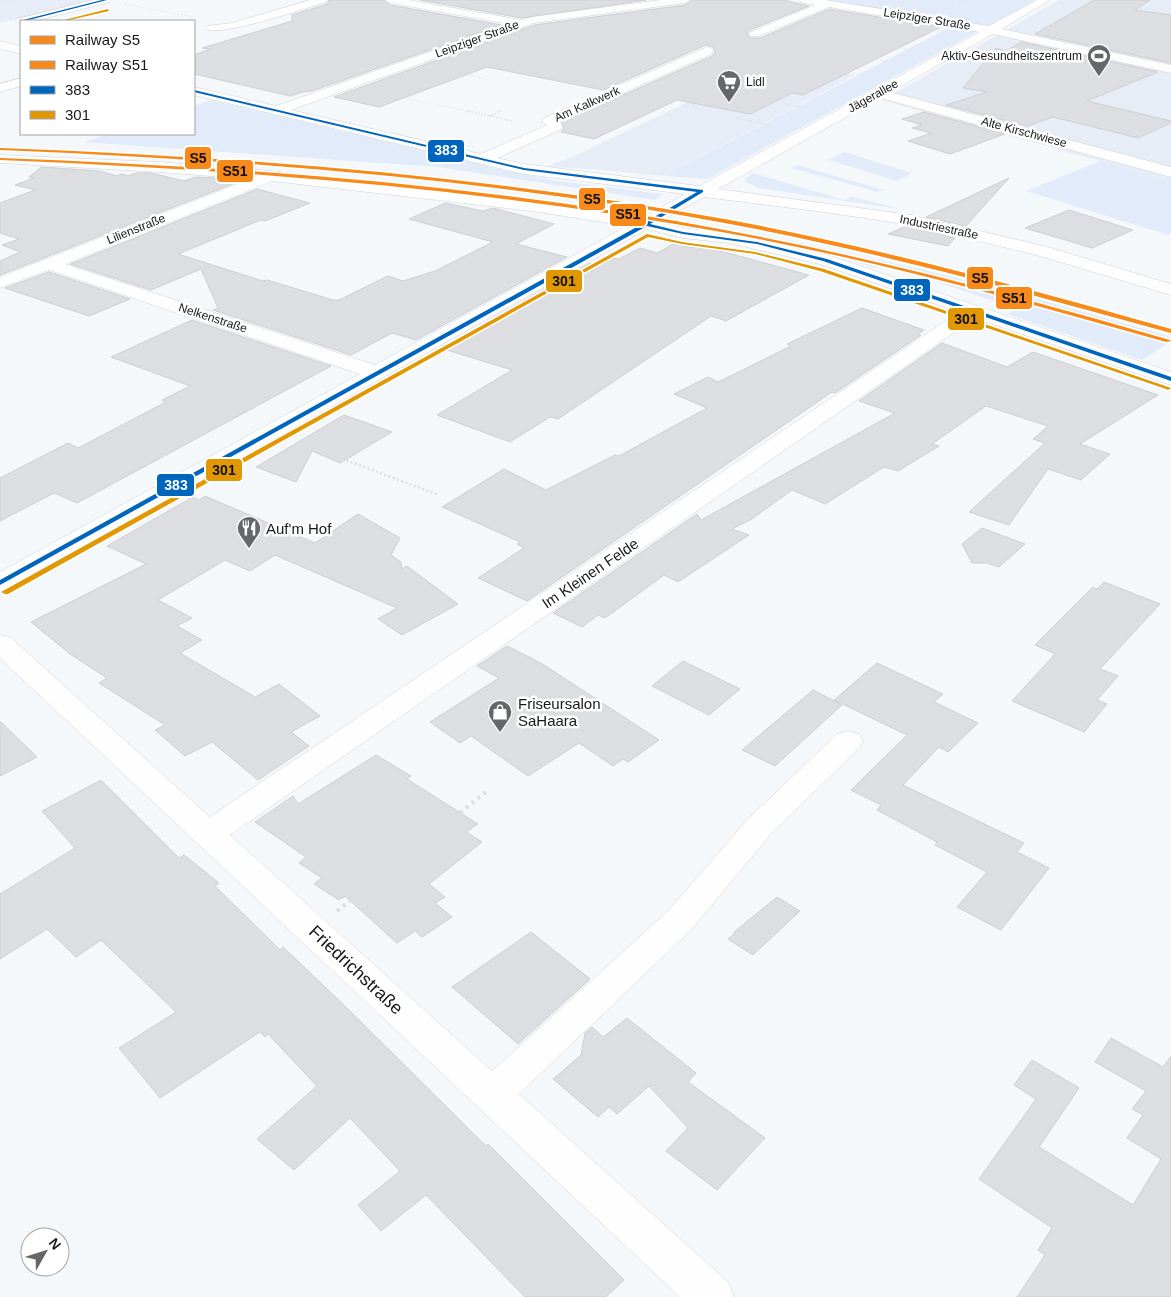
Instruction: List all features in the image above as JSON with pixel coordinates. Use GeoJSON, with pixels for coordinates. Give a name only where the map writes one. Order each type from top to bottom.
{"type":"FeatureCollection","features":[{"type":"Feature","properties":{"kind":"street"},"geometry":{"type":"LineString","coordinates":[[25,20],[106,0]]}},
{"type":"Feature","properties":{"kind":"street"},"geometry":{"type":"LineString","coordinates":[[211,28],[233,26],[322,0]]}},
{"type":"Feature","properties":{"kind":"street"},"geometry":{"type":"LineString","coordinates":[[397,0],[523,23]]}},
{"type":"Feature","properties":{"kind":"street","name":"Leipziger Straße"},"geometry":{"type":"LineString","coordinates":[[278,110],[523,23],[548,17],[685,0]]}},
{"type":"Feature","properties":{"kind":"street","name":"Leipziger Straße"},"geometry":{"type":"LineString","coordinates":[[804,0],[991,30],[1171,69]]}},
{"type":"Feature","properties":{"kind":"street","name":"Jägerallee"},"geometry":{"type":"LineString","coordinates":[[0,583],[1045,0]]}},
{"type":"Feature","properties":{"kind":"street"},"geometry":{"type":"LineString","coordinates":[[755,34],[827,4]]}},
{"type":"Feature","properties":{"kind":"street"},"geometry":{"type":"LineString","coordinates":[[7,25],[20,21]]}},
{"type":"Feature","properties":{"kind":"street"},"geometry":{"type":"LineString","coordinates":[[0,45],[20,50]]}},
{"type":"Feature","properties":{"kind":"street","name":"Am Kalkwerk"},"geometry":{"type":"LineString","coordinates":[[482,159],[555,127],[555,124],[549,121],[707,51]]}},
{"type":"Feature","properties":{"kind":"street"},"geometry":{"type":"LineString","coordinates":[[0,88],[20,82]]}},
{"type":"Feature","properties":{"kind":"street"},"geometry":{"type":"LineString","coordinates":[[195,91],[482,159],[550,173],[701,191]]}},
{"type":"Feature","properties":{"kind":"street","name":"Alte Kirschwiese"},"geometry":{"type":"LineString","coordinates":[[878,93],[1171,172]]}},
{"type":"Feature","properties":{"kind":"street"},"geometry":{"type":"LineString","coordinates":[[195,99],[202,101],[217,96]]}},
{"type":"Feature","properties":{"kind":"street"},"geometry":{"type":"LineString","coordinates":[[0,159],[159,167],[271,176],[446,195],[646,224],[683,233],[729,238],[825,260],[1171,379]]}},
{"type":"Feature","properties":{"kind":"street"},"geometry":{"type":"LineString","coordinates":[[0,166],[18,160]]}},
{"type":"Feature","properties":{"kind":"street","name":"Lilienstraße"},"geometry":{"type":"LineString","coordinates":[[0,283],[271,176]]}},
{"type":"Feature","properties":{"kind":"street","name":"Industriestraße"},"geometry":{"type":"LineString","coordinates":[[701,191],[911,220],[1038,250],[1171,290]]}},
{"type":"Feature","properties":{"kind":"street","name":"Nelkenstraße"},"geometry":{"type":"LineString","coordinates":[[48,264],[378,373]]}},
{"type":"Feature","properties":{"kind":"street","name":"Im Kleinen Felde"},"geometry":{"type":"LineString","coordinates":[[208,834],[972,311]]}},
{"type":"Feature","properties":{"kind":"street","name":"Friedrichstraße"},"geometry":{"type":"LineString","coordinates":[[0,643],[712,1297]]}},
{"type":"Feature","properties":{"kind":"street"},"geometry":{"type":"LineString","coordinates":[[492,1095],[680,920],[759,828],[848,741]]}},
{"type":"Feature","properties":{"kind":"path"},"geometry":{"type":"LineString","coordinates":[[4,0],[15,0]]}},
{"type":"Feature","properties":{"kind":"path"},"geometry":{"type":"LineString","coordinates":[[123,3],[193,18]]}},
{"type":"Feature","properties":{"kind":"path"},"geometry":{"type":"LineString","coordinates":[[333,13],[413,29]]}},
{"type":"Feature","properties":{"kind":"path"},"geometry":{"type":"LineString","coordinates":[[320,60],[464,13]]}},
{"type":"Feature","properties":{"kind":"path"},"geometry":{"type":"LineString","coordinates":[[253,20],[367,44]]}},
{"type":"Feature","properties":{"kind":"path"},"geometry":{"type":"LineString","coordinates":[[713,27],[711,27],[727,20]]}},
{"type":"Feature","properties":{"kind":"path"},"geometry":{"type":"LineString","coordinates":[[824,36],[920,52]]}},
{"type":"Feature","properties":{"kind":"path"},"geometry":{"type":"LineString","coordinates":[[246,44],[347,65]]}},
{"type":"Feature","properties":{"kind":"path"},"geometry":{"type":"LineString","coordinates":[[800,47],[897,63]]}},
{"type":"Feature","properties":{"kind":"path"},"geometry":{"type":"LineString","coordinates":[[266,53],[275,50]]}},
{"type":"Feature","properties":{"kind":"path"},"geometry":{"type":"LineString","coordinates":[[297,59],[305,56]]}},
{"type":"Feature","properties":{"kind":"path"},"geometry":{"type":"LineString","coordinates":[[702,110],[692,105],[698,102],[689,99],[772,59],[897,82]]}},
{"type":"Feature","properties":{"kind":"path"},"geometry":{"type":"LineString","coordinates":[[471,60],[486,63],[478,66],[487,67],[405,98],[515,122]]}},
{"type":"Feature","properties":{"kind":"path"},"geometry":{"type":"LineString","coordinates":[[233,79],[250,74],[331,92]]}},
{"type":"Feature","properties":{"kind":"path"},"geometry":{"type":"LineString","coordinates":[[467,75],[490,80]]}},
{"type":"Feature","properties":{"kind":"path"},"geometry":{"type":"LineString","coordinates":[[265,79],[269,78]]}},
{"type":"Feature","properties":{"kind":"path"},"geometry":{"type":"LineString","coordinates":[[427,105],[431,104]]}},
{"type":"Feature","properties":{"kind":"path"},"geometry":{"type":"LineString","coordinates":[[784,104],[812,109]]}},
{"type":"Feature","properties":{"kind":"path"},"geometry":{"type":"LineString","coordinates":[[488,116],[501,111]]}},
{"type":"Feature","properties":{"kind":"path"},"geometry":{"type":"LineString","coordinates":[[493,120],[497,118]]}},
{"type":"Feature","properties":{"kind":"path"},"geometry":{"type":"LineString","coordinates":[[736,118],[775,126]]}},
{"type":"Feature","properties":{"kind":"path"},"geometry":{"type":"LineString","coordinates":[[272,432],[440,495]]}},
{"type":"Feature","properties":{"kind":"path"},"geometry":{"type":"LineString","coordinates":[[334,913],[486,792]]}},
{"type":"Feature","properties":{"kind":"shaded area"},"geometry":{"type":"Polygon","coordinates":[[[0,0],[92,0],[0,23],[0,0]]]}},
{"type":"Feature","properties":{"kind":"shaded area"},"geometry":{"type":"Polygon","coordinates":[[[819,0],[1035,0],[987,27],[819,0]]]}},
{"type":"Feature","properties":{"kind":"shaded area"},"geometry":{"type":"Polygon","coordinates":[[[1059,0],[1171,0],[1171,181],[882,100],[1059,0]]]}},
{"type":"Feature","properties":{"kind":"shaded area"},"geometry":{"type":"Polygon","coordinates":[[[954,25],[982,29],[707,179],[664,176],[954,25]]]}},
{"type":"Feature","properties":{"kind":"shaded area"},"geometry":{"type":"Polygon","coordinates":[[[775,61],[855,75],[664,176],[592,169],[546,167],[576,155],[775,61]]]}},
{"type":"Feature","properties":{"kind":"shaded area"},"geometry":{"type":"Polygon","coordinates":[[[211,100],[517,173],[558,181],[663,194],[655,200],[438,167],[84,142],[106,135],[195,135],[195,106],[211,100]]]}},
{"type":"Feature","properties":{"kind":"shaded area"},"geometry":{"type":"Polygon","coordinates":[[[844,152],[912,173],[897,181],[829,160],[844,152]]]}},
{"type":"Feature","properties":{"kind":"shaded area"},"geometry":{"type":"Polygon","coordinates":[[[1100,161],[1171,181],[1171,232],[1168,235],[1026,191],[1100,161]]]}},
{"type":"Feature","properties":{"kind":"shaded area"},"geometry":{"type":"Polygon","coordinates":[[[797,165],[883,190],[878,192],[792,168],[797,165]]]}},
{"type":"Feature","properties":{"kind":"shaded area"},"geometry":{"type":"Polygon","coordinates":[[[753,173],[844,200],[852,197],[900,209],[758,188],[746,182],[745,179],[753,173]]]}},
{"type":"Feature","properties":{"kind":"shaded area"},"geometry":{"type":"Polygon","coordinates":[[[740,232],[920,269],[1019,294],[1171,337],[1171,341],[1142,360],[1008,314],[1017,309],[885,264],[875,268],[807,247],[740,232]]]}},
{"type":"Feature","properties":{"kind":"building"},"geometry":{"type":"Polygon","coordinates":[[[329,0],[383,0],[390,5],[502,25],[312,91],[290,96],[195,74],[195,55],[210,49],[202,48],[292,21],[292,15],[327,4],[329,0]]]}},
{"type":"Feature","properties":{"kind":"building"},"geometry":{"type":"Polygon","coordinates":[[[420,0],[646,0],[522,18],[420,0]]]}},
{"type":"Feature","properties":{"kind":"building"},"geometry":{"type":"Polygon","coordinates":[[[692,0],[784,0],[809,6],[750,30],[747,34],[751,38],[760,38],[829,9],[941,27],[803,95],[792,93],[750,114],[677,100],[594,139],[561,132],[564,128],[562,122],[712,56],[715,52],[713,47],[706,45],[603,90],[487,67],[379,107],[334,97],[534,25],[685,5],[692,0]]]}},
{"type":"Feature","properties":{"kind":"building"},"geometry":{"type":"Polygon","coordinates":[[[1094,0],[1150,0],[1135,10],[1171,15],[1171,63],[1035,34],[1094,0]]]}},
{"type":"Feature","properties":{"kind":"building"},"geometry":{"type":"Polygon","coordinates":[[[1021,42],[1158,72],[1087,101],[1171,121],[1171,123],[1138,138],[1053,117],[1027,126],[946,105],[987,92],[963,88],[996,48],[1006,51],[1021,42]]]}},
{"type":"Feature","properties":{"kind":"building"},"geometry":{"type":"Polygon","coordinates":[[[924,112],[1005,134],[950,154],[908,141],[931,133],[912,128],[922,125],[902,119],[924,112]]]}},
{"type":"Feature","properties":{"kind":"building"},"geometry":{"type":"Polygon","coordinates":[[[41,167],[100,171],[117,176],[122,174],[128,176],[136,173],[151,173],[184,181],[196,177],[217,178],[235,183],[0,275],[0,261],[20,252],[2,245],[19,239],[0,233],[0,203],[35,190],[15,185],[34,178],[29,177],[41,167]]]}},
{"type":"Feature","properties":{"kind":"building"},"geometry":{"type":"Polygon","coordinates":[[[1009,178],[966,226],[926,217],[1009,178]]]}},
{"type":"Feature","properties":{"kind":"building"},"geometry":{"type":"Polygon","coordinates":[[[257,189],[310,203],[265,221],[261,220],[178,254],[263,281],[267,280],[333,300],[339,300],[388,276],[403,281],[435,271],[493,242],[409,219],[445,203],[483,211],[493,208],[554,224],[516,244],[567,257],[416,340],[392,333],[351,355],[213,310],[218,308],[201,269],[151,290],[70,264],[257,189]]]}},
{"type":"Feature","properties":{"kind":"building"},"geometry":{"type":"Polygon","coordinates":[[[1069,210],[1133,230],[1092,248],[1025,228],[1069,210]]]}},
{"type":"Feature","properties":{"kind":"building"},"geometry":{"type":"Polygon","coordinates":[[[906,226],[955,238],[948,246],[888,234],[906,226]]]}},
{"type":"Feature","properties":{"kind":"building"},"geometry":{"type":"Polygon","coordinates":[[[675,243],[692,248],[698,245],[809,275],[726,321],[711,316],[558,419],[550,417],[510,442],[437,415],[512,370],[440,348],[590,263],[599,265],[613,258],[619,259],[640,248],[657,253],[675,243]]]}},
{"type":"Feature","properties":{"kind":"building"},"geometry":{"type":"Polygon","coordinates":[[[49,272],[130,299],[89,316],[5,288],[49,272]]]}},
{"type":"Feature","properties":{"kind":"building"},"geometry":{"type":"Polygon","coordinates":[[[862,308],[924,330],[918,334],[921,335],[835,393],[832,392],[527,601],[478,578],[524,548],[517,544],[520,542],[442,507],[504,469],[546,490],[615,455],[619,456],[707,408],[674,394],[708,377],[718,382],[791,346],[787,344],[862,308]]]}},
{"type":"Feature","properties":{"kind":"building"},"geometry":{"type":"Polygon","coordinates":[[[192,320],[331,366],[77,503],[54,493],[0,521],[0,478],[68,443],[78,448],[166,402],[162,400],[190,386],[111,357],[192,320]]]}},
{"type":"Feature","properties":{"kind":"building"},"geometry":{"type":"Polygon","coordinates":[[[942,343],[1007,367],[1033,352],[1158,395],[1080,444],[1110,454],[1081,480],[1048,469],[1009,525],[969,512],[1045,443],[1033,439],[1048,426],[986,406],[932,444],[939,446],[898,471],[884,467],[825,504],[792,490],[752,519],[732,529],[749,535],[678,582],[664,575],[605,618],[598,615],[582,627],[553,613],[697,514],[701,520],[895,413],[859,401],[942,343]]]}},
{"type":"Feature","properties":{"kind":"building"},"geometry":{"type":"Polygon","coordinates":[[[344,415],[392,432],[340,463],[312,451],[296,482],[256,467],[344,415]]]}},
{"type":"Feature","properties":{"kind":"building"},"geometry":{"type":"Polygon","coordinates":[[[205,496],[315,543],[358,514],[400,538],[391,555],[401,562],[402,569],[407,566],[458,604],[402,635],[378,619],[397,608],[275,555],[250,571],[225,560],[158,600],[192,618],[177,626],[202,640],[180,653],[255,697],[279,684],[320,716],[291,732],[309,746],[258,780],[212,742],[185,756],[155,730],[165,725],[99,683],[107,678],[70,654],[31,622],[146,564],[107,546],[193,497],[199,500],[205,496]]]}},
{"type":"Feature","properties":{"kind":"building"},"geometry":{"type":"Polygon","coordinates":[[[982,528],[1025,544],[999,567],[987,563],[972,563],[962,544],[982,528]]]}},
{"type":"Feature","properties":{"kind":"building"},"geometry":{"type":"Polygon","coordinates":[[[1104,582],[1160,604],[1100,669],[1118,676],[1097,700],[1107,704],[1084,732],[1012,701],[1055,654],[1035,645],[1093,587],[1097,589],[1104,582]]]}},
{"type":"Feature","properties":{"kind":"building"},"geometry":{"type":"Polygon","coordinates":[[[507,646],[541,663],[659,740],[628,762],[623,759],[613,766],[579,743],[528,776],[471,736],[460,743],[430,722],[499,678],[477,666],[507,646]]]}},
{"type":"Feature","properties":{"kind":"building"},"geometry":{"type":"Polygon","coordinates":[[[683,661],[740,689],[709,715],[652,686],[683,661]]]}},
{"type":"Feature","properties":{"kind":"building"},"geometry":{"type":"Polygon","coordinates":[[[877,663],[943,694],[934,702],[978,723],[948,752],[939,747],[903,785],[1024,843],[1017,852],[1049,868],[1001,930],[957,907],[987,872],[935,845],[937,842],[877,810],[881,805],[851,790],[907,735],[834,700],[877,663]]]}},
{"type":"Feature","properties":{"kind":"building"},"geometry":{"type":"Polygon","coordinates":[[[813,690],[842,705],[775,766],[742,750],[813,690]]]}},
{"type":"Feature","properties":{"kind":"building"},"geometry":{"type":"Polygon","coordinates":[[[0,721],[37,757],[0,776],[0,721]]]}},
{"type":"Feature","properties":{"kind":"building"},"geometry":{"type":"Polygon","coordinates":[[[376,755],[411,776],[407,779],[478,824],[466,832],[482,842],[429,884],[445,897],[435,903],[452,917],[422,937],[415,931],[397,943],[345,896],[339,900],[314,884],[322,878],[299,863],[306,857],[255,822],[293,796],[298,804],[376,755]]]}},
{"type":"Feature","properties":{"kind":"building"},"geometry":{"type":"Polygon","coordinates":[[[101,780],[179,858],[184,855],[219,883],[215,886],[280,950],[283,947],[347,1008],[486,1146],[488,1144],[624,1280],[606,1297],[525,1297],[426,1195],[381,1231],[358,1205],[400,1171],[350,1118],[294,1170],[257,1139],[317,1086],[268,1034],[265,1037],[260,1032],[160,1098],[119,1048],[176,1012],[101,940],[76,957],[47,929],[0,959],[0,894],[75,848],[42,811],[101,780]]]}},
{"type":"Feature","properties":{"kind":"building"},"geometry":{"type":"Polygon","coordinates":[[[777,897],[800,911],[753,955],[728,939],[734,932],[777,897]]]}},
{"type":"Feature","properties":{"kind":"building"},"geometry":{"type":"Polygon","coordinates":[[[531,932],[590,979],[518,1044],[452,987],[531,932]]]}},
{"type":"Feature","properties":{"kind":"building"},"geometry":{"type":"Polygon","coordinates":[[[627,1018],[696,1073],[688,1082],[765,1138],[717,1190],[666,1151],[688,1128],[649,1086],[617,1114],[609,1107],[598,1117],[553,1079],[581,1055],[585,1033],[592,1027],[603,1037],[627,1018]]]}},
{"type":"Feature","properties":{"kind":"building"},"geometry":{"type":"Polygon","coordinates":[[[1111,1038],[1163,1067],[1171,1056],[1171,1297],[1017,1297],[1045,1255],[1038,1250],[1052,1228],[979,1179],[1036,1099],[1014,1085],[1032,1060],[1079,1088],[1039,1147],[1133,1205],[1161,1159],[1127,1138],[1143,1115],[1132,1109],[1146,1091],[1095,1062],[1111,1038]]]}},
{"type":"Feature","properties":{"kind":"rail line","name":"S5"},"geometry":{"type":"LineString","coordinates":[[0,149],[183,157],[366,172],[458,181],[640,206],[786,233],[897,258],[1007,285],[1171,331]]}},
{"type":"Feature","properties":{"kind":"rail line","name":"S51"},"geometry":{"type":"LineString","coordinates":[[0,159],[183,167],[366,182],[457,191],[639,216],[840,255],[1004,295],[1168,341]]}},
{"type":"Feature","properties":{"kind":"transit line","name":"383"},"geometry":{"type":"LineString","coordinates":[[25,20],[106,0]]}},
{"type":"Feature","properties":{"kind":"transit line","name":"301"},"geometry":{"type":"LineString","coordinates":[[66,20],[108,10]]}},
{"type":"Feature","properties":{"kind":"transit line","name":"383"},"geometry":{"type":"LineString","coordinates":[[195,91],[524,169],[701,191]]}},
{"type":"Feature","properties":{"kind":"transit line","name":"383"},"geometry":{"type":"LineString","coordinates":[[0,583],[646,224],[701,191]]}},
{"type":"Feature","properties":{"kind":"transit line","name":"383"},"geometry":{"type":"LineString","coordinates":[[646,224],[683,233],[757,243],[825,260],[1171,379]]}},
{"type":"Feature","properties":{"kind":"transit line","name":"301"},"geometry":{"type":"LineString","coordinates":[[5,592],[647,235],[682,243],[755,253],[822,270],[1168,388]]}},
{"type":"Feature","properties":{"kind":"place","name":"Aktiv-Gesundheitszentrum"},"geometry":{"type":"Point","coordinates":[1099,77]}},
{"type":"Feature","properties":{"kind":"place","name":"Lidl"},"geometry":{"type":"Point","coordinates":[729,103]}},
{"type":"Feature","properties":{"kind":"place","name":"Auf'm Hof"},"geometry":{"type":"Point","coordinates":[249,549]}},
{"type":"Feature","properties":{"kind":"place","name":"Friseursalon SaHaara"},"geometry":{"type":"Point","coordinates":[500,733]}}]}
